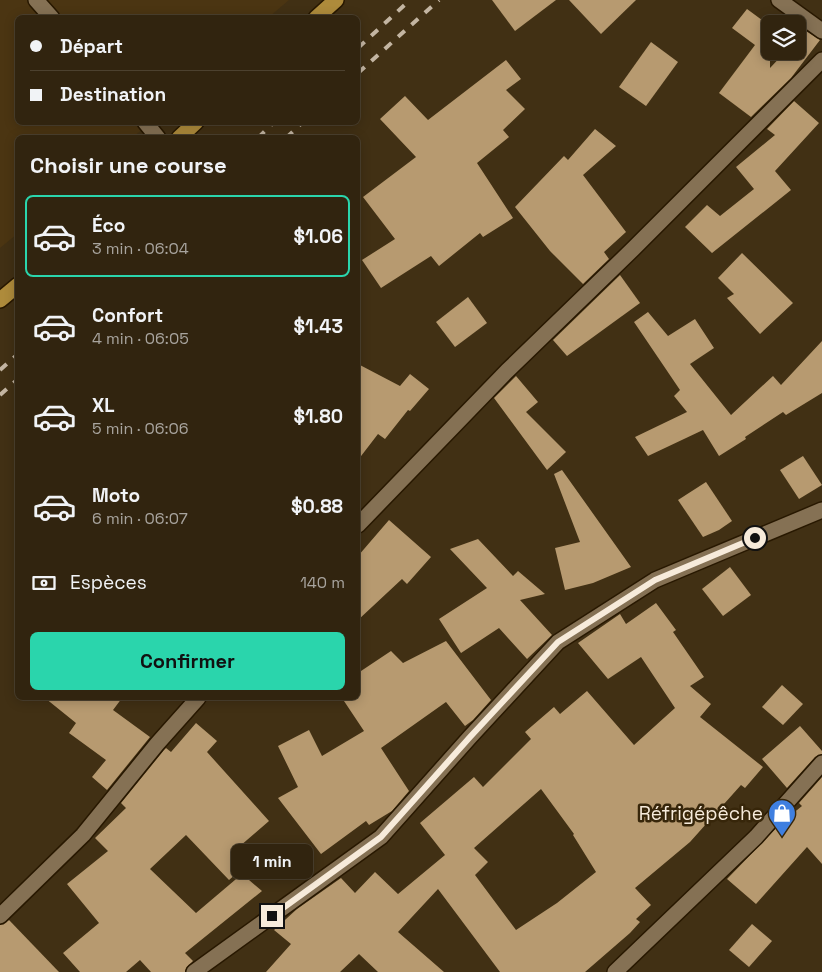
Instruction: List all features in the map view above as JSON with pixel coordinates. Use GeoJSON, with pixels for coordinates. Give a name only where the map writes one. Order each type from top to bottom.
{"type":"FeatureCollection","features":[{"type":"Feature","properties":{"kind":"main road"},"geometry":{"type":"LineString","coordinates":[[319,15],[336,0]]}},
{"type":"Feature","properties":{"kind":"main road"},"geometry":{"type":"LineString","coordinates":[[182,135],[193,125]]}},
{"type":"Feature","properties":{"kind":"main road"},"geometry":{"type":"LineString","coordinates":[[0,300],[15,287]]}},
{"type":"Feature","properties":{"kind":"street"},"geometry":{"type":"LineString","coordinates":[[36,0],[49,15]]}},
{"type":"Feature","properties":{"kind":"street"},"geometry":{"type":"LineString","coordinates":[[779,0],[822,31]]}},
{"type":"Feature","properties":{"kind":"street"},"geometry":{"type":"LineString","coordinates":[[360,523],[507,371],[640,242],[822,60]]}},
{"type":"Feature","properties":{"kind":"street"},"geometry":{"type":"LineString","coordinates":[[147,125],[156,135]]}},
{"type":"Feature","properties":{"kind":"street"},"geometry":{"type":"LineString","coordinates":[[194,972],[381,837],[558,642],[655,580],[822,510]]}},
{"type":"Feature","properties":{"kind":"street"},"geometry":{"type":"LineString","coordinates":[[0,916],[83,835],[157,744],[196,700]]}},
{"type":"Feature","properties":{"kind":"street"},"geometry":{"type":"LineString","coordinates":[[615,972],[756,836],[822,763]]}},
{"type":"Feature","properties":{"kind":"shaded area"},"geometry":{"type":"Polygon","coordinates":[[[0,0],[289,0],[271,15],[15,15],[15,125],[148,125],[135,135],[15,135],[15,236],[0,248],[0,0]]]}},
{"type":"Feature","properties":{"kind":"building"},"geometry":{"type":"Polygon","coordinates":[[[492,0],[556,0],[515,31],[492,0]]]}},
{"type":"Feature","properties":{"kind":"building"},"geometry":{"type":"Polygon","coordinates":[[[569,0],[636,0],[601,34],[569,0]]]}},
{"type":"Feature","properties":{"kind":"building"},"geometry":{"type":"Polygon","coordinates":[[[747,9],[761,19],[761,60],[770,60],[770,68],[778,60],[805,60],[791,78],[751,117],[719,93],[755,45],[732,28],[747,9]]]}},
{"type":"Feature","properties":{"kind":"building"},"geometry":{"type":"Polygon","coordinates":[[[806,31],[820,40],[806,58],[806,31]]]}},
{"type":"Feature","properties":{"kind":"building"},"geometry":{"type":"Polygon","coordinates":[[[651,42],[678,62],[646,106],[619,87],[651,42]]]}},
{"type":"Feature","properties":{"kind":"building"},"geometry":{"type":"Polygon","coordinates":[[[506,60],[521,79],[506,90],[525,109],[503,130],[509,137],[477,163],[513,218],[483,237],[480,233],[439,266],[431,256],[381,288],[362,260],[395,239],[363,197],[416,157],[380,119],[405,96],[428,120],[506,60]]]}},
{"type":"Feature","properties":{"kind":"building"},"geometry":{"type":"Polygon","coordinates":[[[794,101],[819,123],[775,171],[791,190],[712,253],[685,227],[707,205],[720,216],[754,189],[736,167],[775,135],[767,129],[794,101]]]}},
{"type":"Feature","properties":{"kind":"building"},"geometry":{"type":"Polygon","coordinates":[[[595,129],[616,146],[583,175],[626,232],[604,252],[609,259],[583,284],[550,251],[515,207],[564,156],[568,160],[595,129]]]}},
{"type":"Feature","properties":{"kind":"building"},"geometry":{"type":"Polygon","coordinates":[[[742,253],[793,303],[760,334],[727,298],[734,294],[718,278],[742,253]]]}},
{"type":"Feature","properties":{"kind":"building"},"geometry":{"type":"Polygon","coordinates":[[[620,275],[640,303],[567,356],[553,340],[620,275]]]}},
{"type":"Feature","properties":{"kind":"building"},"geometry":{"type":"Polygon","coordinates":[[[468,297],[487,323],[455,347],[436,322],[468,297]]]}},
{"type":"Feature","properties":{"kind":"building"},"geometry":{"type":"Polygon","coordinates":[[[648,312],[668,336],[695,319],[714,348],[690,364],[731,415],[773,376],[781,385],[822,341],[822,393],[786,415],[783,412],[719,456],[703,430],[648,456],[635,437],[687,412],[674,396],[680,390],[634,322],[648,312]]]}},
{"type":"Feature","properties":{"kind":"building"},"geometry":{"type":"Polygon","coordinates":[[[360,365],[400,386],[410,374],[429,389],[410,411],[408,410],[385,439],[378,434],[360,457],[360,365]]]}},
{"type":"Feature","properties":{"kind":"building"},"geometry":{"type":"Polygon","coordinates":[[[516,376],[538,402],[526,412],[566,452],[547,470],[494,398],[516,376]]]}},
{"type":"Feature","properties":{"kind":"building"},"geometry":{"type":"Polygon","coordinates":[[[803,456],[822,485],[799,499],[780,470],[803,456]]]}},
{"type":"Feature","properties":{"kind":"building"},"geometry":{"type":"Polygon","coordinates":[[[562,470],[631,567],[593,583],[565,590],[555,548],[580,542],[554,474],[562,470]]]}},
{"type":"Feature","properties":{"kind":"building"},"geometry":{"type":"Polygon","coordinates":[[[706,482],[732,521],[719,530],[703,537],[678,500],[706,482]]]}},
{"type":"Feature","properties":{"kind":"building"},"geometry":{"type":"Polygon","coordinates":[[[389,520],[431,557],[407,584],[402,579],[360,618],[360,554],[389,520]]]}},
{"type":"Feature","properties":{"kind":"building"},"geometry":{"type":"Polygon","coordinates":[[[478,539],[513,576],[518,571],[545,594],[520,600],[552,635],[527,659],[499,628],[461,653],[439,619],[487,588],[450,549],[478,539]]]}},
{"type":"Feature","properties":{"kind":"building"},"geometry":{"type":"Polygon","coordinates":[[[730,567],[751,595],[723,616],[702,589],[730,567]]]}},
{"type":"Feature","properties":{"kind":"building"},"geometry":{"type":"Polygon","coordinates":[[[656,603],[676,630],[673,632],[704,677],[690,686],[711,704],[700,717],[763,767],[745,788],[741,785],[690,842],[635,888],[651,905],[636,919],[640,922],[630,933],[585,972],[500,972],[438,889],[398,932],[444,972],[378,972],[359,954],[340,972],[266,972],[291,944],[274,930],[297,909],[341,878],[355,893],[375,872],[398,894],[445,855],[420,823],[474,777],[483,787],[531,739],[525,732],[554,707],[560,714],[587,691],[634,745],[675,708],[641,657],[608,679],[578,643],[620,614],[626,624],[656,603]],[[541,789],[474,848],[488,862],[475,875],[516,930],[557,903],[596,872],[574,834],[541,789]]]}},
{"type":"Feature","properties":{"kind":"building"},"geometry":{"type":"Polygon","coordinates":[[[446,641],[491,700],[465,726],[446,702],[381,748],[409,791],[392,811],[369,825],[366,821],[321,854],[278,798],[298,787],[278,746],[309,730],[322,756],[364,731],[343,700],[360,700],[360,672],[391,651],[403,663],[446,641]]]}},
{"type":"Feature","properties":{"kind":"building"},"geometry":{"type":"Polygon","coordinates":[[[782,685],[803,704],[783,725],[762,707],[782,685]]]}},
{"type":"Feature","properties":{"kind":"building"},"geometry":{"type":"Polygon","coordinates":[[[47,700],[120,700],[113,710],[150,737],[107,790],[92,777],[106,760],[69,733],[76,723],[47,700]]]}},
{"type":"Feature","properties":{"kind":"building"},"geometry":{"type":"Polygon","coordinates":[[[196,723],[217,741],[207,752],[269,821],[240,846],[252,860],[229,880],[186,835],[150,869],[196,913],[242,874],[262,891],[185,953],[193,961],[186,968],[185,972],[151,972],[140,960],[126,972],[80,972],[63,953],[99,923],[67,884],[108,851],[95,838],[126,808],[121,803],[164,750],[166,748],[171,752],[196,723]]]}},
{"type":"Feature","properties":{"kind":"building"},"geometry":{"type":"Polygon","coordinates":[[[800,726],[822,751],[822,754],[815,757],[787,788],[762,759],[800,726]]]}},
{"type":"Feature","properties":{"kind":"building"},"geometry":{"type":"Polygon","coordinates":[[[822,777],[822,864],[807,847],[756,904],[727,879],[781,823],[802,806],[799,803],[822,777]]]}},
{"type":"Feature","properties":{"kind":"building"},"geometry":{"type":"Polygon","coordinates":[[[9,920],[59,972],[0,972],[0,925],[9,920]]]}},
{"type":"Feature","properties":{"kind":"building"},"geometry":{"type":"Polygon","coordinates":[[[752,924],[772,941],[749,967],[729,950],[752,924]]]}},
{"type":"Feature","properties":{"kind":"railway"},"geometry":{"type":"LineString","coordinates":[[360,46],[410,0]]}},
{"type":"Feature","properties":{"kind":"railway"},"geometry":{"type":"LineString","coordinates":[[360,71],[439,0]]}},
{"type":"Feature","properties":{"kind":"railway"},"geometry":{"type":"LineString","coordinates":[[261,135],[271,125]]}},
{"type":"Feature","properties":{"kind":"railway"},"geometry":{"type":"LineString","coordinates":[[289,135],[300,125]]}},
{"type":"Feature","properties":{"kind":"railway"},"geometry":{"type":"LineString","coordinates":[[0,370],[15,357]]}},
{"type":"Feature","properties":{"kind":"railway"},"geometry":{"type":"LineString","coordinates":[[0,395],[15,382]]}},
{"type":"Feature","properties":{"kind":"place","name":"Réfrigépêche"},"geometry":{"type":"Point","coordinates":[782,837]}},
{"type":"Feature","properties":{"kind":"route"},"geometry":{"type":"LineString","coordinates":[[272,916],[381,837],[558,642],[655,580],[755,538]]}}]}
